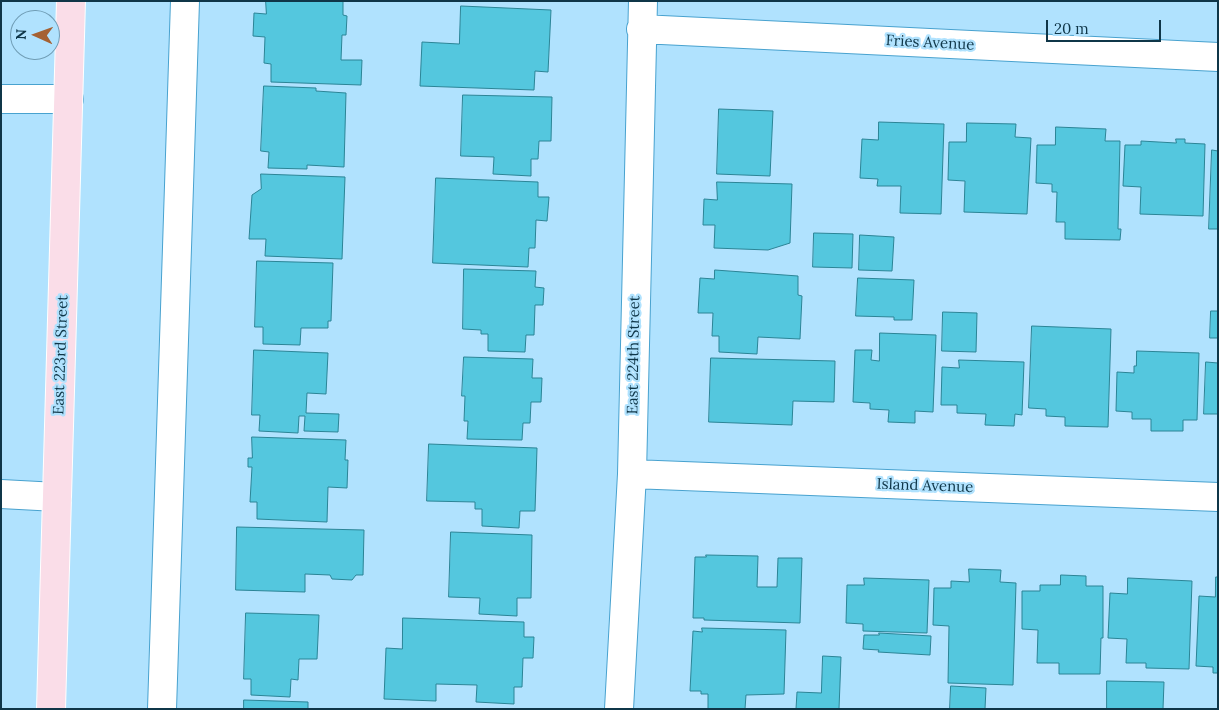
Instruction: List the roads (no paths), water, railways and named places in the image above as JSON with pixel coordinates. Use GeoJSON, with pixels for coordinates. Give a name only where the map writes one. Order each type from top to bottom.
{"type":"FeatureCollection","features":[{"type":"Feature","properties":{"kind":"main road","name":"East 223rd Street"},"geometry":{"type":"LineString","coordinates":[[51,709],[71,1]]}},
{"type":"Feature","properties":{"kind":"street"},"geometry":{"type":"LineString","coordinates":[[162,709],[185,1]]}},
{"type":"Feature","properties":{"kind":"street","name":"East 224th Street"},"geometry":{"type":"LineString","coordinates":[[619,709],[632,474],[643,1]]}},
{"type":"Feature","properties":{"kind":"street","name":"Fries Avenue"},"geometry":{"type":"LineString","coordinates":[[641,29],[1218,57]]}},
{"type":"Feature","properties":{"kind":"street"},"geometry":{"type":"LineString","coordinates":[[1,98],[69,99]]}},
{"type":"Feature","properties":{"kind":"street","name":"Island Avenue"},"geometry":{"type":"LineString","coordinates":[[632,474],[1218,497]]}},
{"type":"Feature","properties":{"kind":"street"},"geometry":{"type":"LineString","coordinates":[[1,494],[57,497]]}}]}
